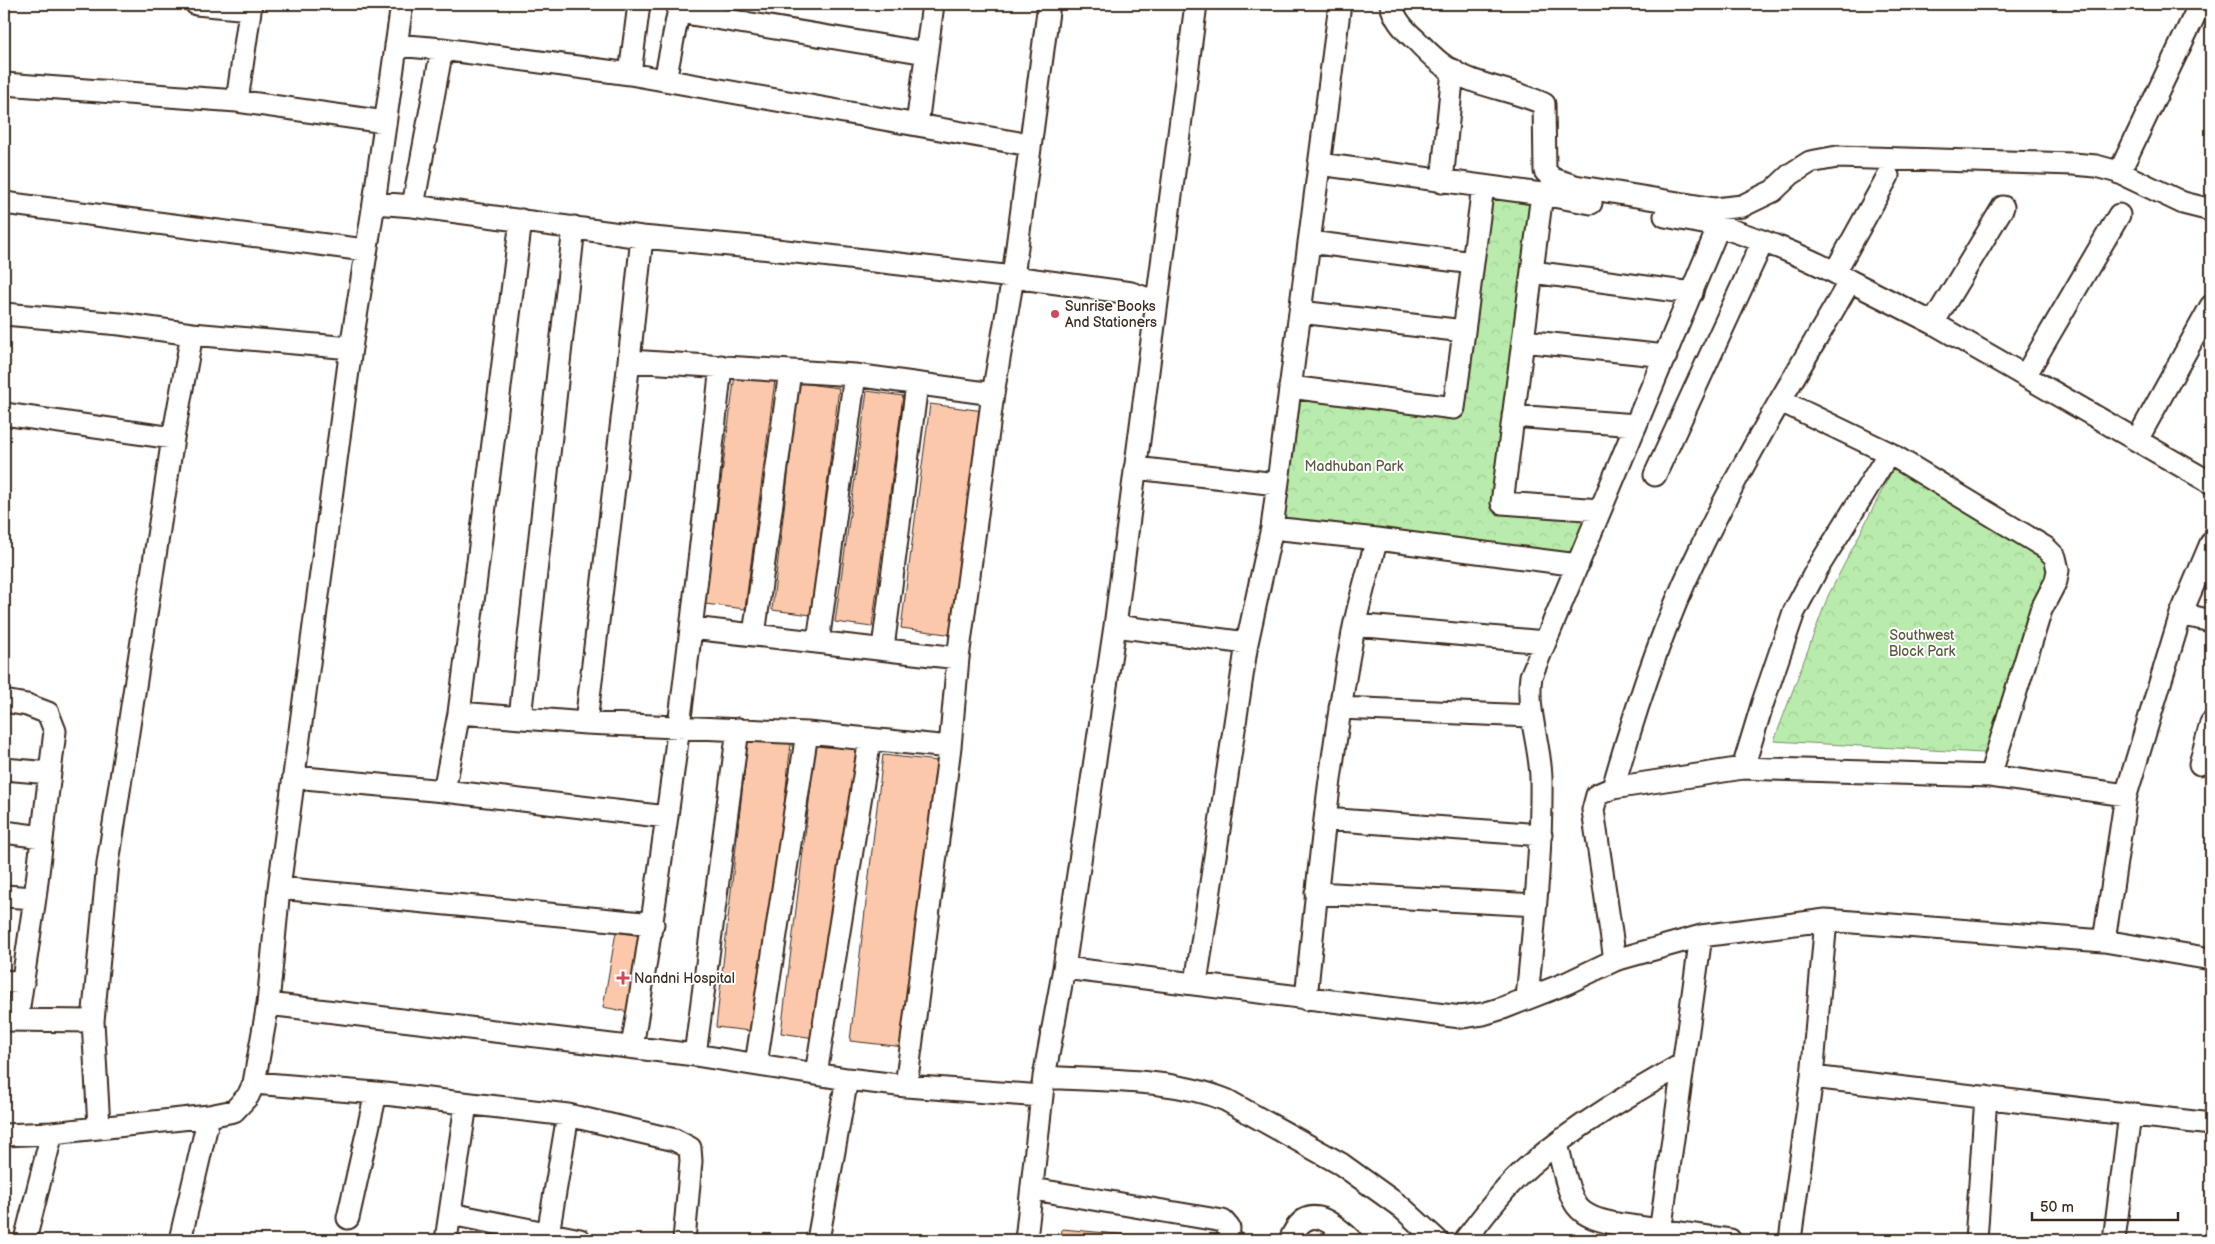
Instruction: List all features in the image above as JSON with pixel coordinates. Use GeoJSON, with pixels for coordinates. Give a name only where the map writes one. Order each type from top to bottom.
{"type":"FeatureCollection","features":[{"type":"Feature","properties":{"kind":"street"},"geometry":{"type":"LineString","coordinates":[[196,4],[250,6],[238,101]]}},
{"type":"Feature","properties":{"kind":"street"},"geometry":{"type":"LineString","coordinates":[[4,1135],[52,1133],[209,1116],[234,1111],[248,1096],[254,1083],[268,1004],[279,888],[351,348],[402,4]]}},
{"type":"Feature","properties":{"kind":"street"},"geometry":{"type":"LineString","coordinates":[[630,74],[638,4]]}},
{"type":"Feature","properties":{"kind":"street"},"geometry":{"type":"LineString","coordinates":[[916,125],[933,4]]}},
{"type":"Feature","properties":{"kind":"street"},"geometry":{"type":"LineString","coordinates":[[906,1086],[950,747],[958,658],[993,394],[1013,276],[1050,4]]}},
{"type":"Feature","properties":{"kind":"street"},"geometry":{"type":"LineString","coordinates":[[1026,1240],[1043,1086],[1064,968],[1115,626],[1196,4]]}},
{"type":"Feature","properties":{"kind":"street"},"geometry":{"type":"LineString","coordinates":[[1196,984],[1247,643],[1272,528],[1340,4]]}},
{"type":"Feature","properties":{"kind":"street"},"geometry":{"type":"LineString","coordinates":[[1391,4],[1392,13],[1409,34],[1453,70],[1490,85],[1526,95],[1544,104],[1546,171],[1553,179],[1575,186],[1715,209],[1742,206],[1773,191],[1790,174],[1810,162],[1836,157],[2073,164],[2096,166],[2119,173],[2183,203],[2211,210]]}},
{"type":"Feature","properties":{"kind":"street"},"geometry":{"type":"LineString","coordinates":[[2119,173],[2200,4]]}},
{"type":"Feature","properties":{"kind":"street"},"geometry":{"type":"LineString","coordinates":[[665,80],[680,8],[926,52]]}},
{"type":"Feature","properties":{"kind":"street"},"geometry":{"type":"LineString","coordinates":[[396,46],[442,49],[630,74],[1030,145]]}},
{"type":"Feature","properties":{"kind":"street"},"geometry":{"type":"LineString","coordinates":[[413,206],[442,49]]}},
{"type":"Feature","properties":{"kind":"street"},"geometry":{"type":"LineString","coordinates":[[1442,182],[1453,70]]}},
{"type":"Feature","properties":{"kind":"street"},"geometry":{"type":"LineString","coordinates":[[4,84],[238,101],[385,122]]}},
{"type":"Feature","properties":{"kind":"street"},"geometry":{"type":"LineString","coordinates":[[1319,164],[1542,194],[1719,226],[1763,241],[1842,276],[1933,323],[2211,483]]}},
{"type":"Feature","properties":{"kind":"street"},"geometry":{"type":"LineString","coordinates":[[1613,788],[1643,687],[1677,599],[1752,449],[1781,401],[1888,176]]}},
{"type":"Feature","properties":{"kind":"street"},"geometry":{"type":"LineString","coordinates":[[1290,387],[1454,408],[1483,186]]}},
{"type":"Feature","properties":{"kind":"street"},"geometry":{"type":"LineString","coordinates":[[1542,194],[1502,503],[1600,510]]}},
{"type":"Feature","properties":{"kind":"street"},"geometry":{"type":"LineString","coordinates":[[4,203],[365,250]]}},
{"type":"Feature","properties":{"kind":"street"},"geometry":{"type":"LineString","coordinates":[[374,203],[413,206],[642,237],[752,247],[1013,276],[1131,293],[1157,302]]}},
{"type":"Feature","properties":{"kind":"street"},"geometry":{"type":"LineString","coordinates":[[1933,323],[2003,206]]}},
{"type":"Feature","properties":{"kind":"street"},"geometry":{"type":"LineString","coordinates":[[2025,376],[2119,216]]}},
{"type":"Feature","properties":{"kind":"street"},"geometry":{"type":"LineString","coordinates":[[444,791],[459,713],[521,220]]}},
{"type":"Feature","properties":{"kind":"street"},"geometry":{"type":"LineString","coordinates":[[1527,998],[1541,835],[1539,750],[1528,695],[1531,676],[1719,226]]}},
{"type":"Feature","properties":{"kind":"street"},"geometry":{"type":"LineString","coordinates":[[520,718],[574,227]]}},
{"type":"Feature","properties":{"kind":"street"},"geometry":{"type":"LineString","coordinates":[[586,722],[642,237]]}},
{"type":"Feature","properties":{"kind":"street"},"geometry":{"type":"LineString","coordinates":[[1655,475],[1763,241]]}},
{"type":"Feature","properties":{"kind":"street"},"geometry":{"type":"LineString","coordinates":[[1309,242],[1473,263]]}},
{"type":"Feature","properties":{"kind":"street"},"geometry":{"type":"LineString","coordinates":[[1532,272],[1692,292]]}},
{"type":"Feature","properties":{"kind":"street"},"geometry":{"type":"LineString","coordinates":[[2137,440],[2211,306]]}},
{"type":"Feature","properties":{"kind":"street"},"geometry":{"type":"LineString","coordinates":[[1300,312],[1464,331]]}},
{"type":"Feature","properties":{"kind":"street"},"geometry":{"type":"LineString","coordinates":[[4,314],[120,324],[192,334],[351,348]]}},
{"type":"Feature","properties":{"kind":"street"},"geometry":{"type":"LineString","coordinates":[[98,1127],[93,1021],[108,863],[173,438],[192,334]]}},
{"type":"Feature","properties":{"kind":"street"},"geometry":{"type":"LineString","coordinates":[[1523,341],[1666,356]]}},
{"type":"Feature","properties":{"kind":"street"},"geometry":{"type":"LineString","coordinates":[[629,361],[856,376],[993,394]]}},
{"type":"Feature","properties":{"kind":"street"},"geometry":{"type":"LineString","coordinates":[[632,1047],[653,924],[680,727],[721,366]]}},
{"type":"Feature","properties":{"kind":"street"},"geometry":{"type":"LineString","coordinates":[[754,635],[790,371]]}},
{"type":"Feature","properties":{"kind":"street"},"geometry":{"type":"LineString","coordinates":[[818,642],[856,376]]}},
{"type":"Feature","properties":{"kind":"street"},"geometry":{"type":"LineString","coordinates":[[883,648],[917,384]]}},
{"type":"Feature","properties":{"kind":"street"},"geometry":{"type":"LineString","coordinates":[[1781,401],[1889,453],[2046,548],[2055,557],[2058,570],[2056,581],[2041,610],[1990,776]]}},
{"type":"Feature","properties":{"kind":"street"},"geometry":{"type":"LineString","coordinates":[[4,414],[173,438]]}},
{"type":"Feature","properties":{"kind":"street"},"geometry":{"type":"LineString","coordinates":[[1513,416],[1636,426]]}},
{"type":"Feature","properties":{"kind":"street"},"geometry":{"type":"LineString","coordinates":[[1743,768],[1762,702],[1794,612],[1817,569],[1889,453]]}},
{"type":"Feature","properties":{"kind":"street"},"geometry":{"type":"LineString","coordinates":[[1135,468],[1277,484]]}},
{"type":"Feature","properties":{"kind":"street"},"geometry":{"type":"LineString","coordinates":[[1272,528],[1578,564]]}},
{"type":"Feature","properties":{"kind":"street"},"geometry":{"type":"LineString","coordinates":[[1306,999],[1316,893],[1340,708],[1355,625],[1377,539]]}},
{"type":"Feature","properties":{"kind":"street"},"geometry":{"type":"LineString","coordinates":[[2104,941],[2126,795],[2181,614],[2211,543]]}},
{"type":"Feature","properties":{"kind":"street"},"geometry":{"type":"LineString","coordinates":[[2181,614],[2211,621]]}},
{"type":"Feature","properties":{"kind":"street"},"geometry":{"type":"LineString","coordinates":[[1355,625],[1545,642]]}},
{"type":"Feature","properties":{"kind":"street"},"geometry":{"type":"LineString","coordinates":[[1115,626],[1247,643]]}},
{"type":"Feature","properties":{"kind":"street"},"geometry":{"type":"LineString","coordinates":[[692,628],[883,648],[958,658]]}},
{"type":"Feature","properties":{"kind":"street"},"geometry":{"type":"LineString","coordinates":[[4,701],[27,705],[48,713],[55,732],[35,898],[14,982],[10,1020],[93,1021]]}},
{"type":"Feature","properties":{"kind":"street"},"geometry":{"type":"LineString","coordinates":[[1340,708],[1531,716]]}},
{"type":"Feature","properties":{"kind":"street"},"geometry":{"type":"LineString","coordinates":[[459,713],[586,722],[738,728],[950,747]]}},
{"type":"Feature","properties":{"kind":"street"},"geometry":{"type":"LineString","coordinates":[[2200,764],[2211,723]]}},
{"type":"Feature","properties":{"kind":"street"},"geometry":{"type":"LineString","coordinates":[[696,1054],[738,728]]}},
{"type":"Feature","properties":{"kind":"street"},"geometry":{"type":"LineString","coordinates":[[756,1064],[807,733]]}},
{"type":"Feature","properties":{"kind":"street"},"geometry":{"type":"LineString","coordinates":[[816,1074],[870,739]]}},
{"type":"Feature","properties":{"kind":"street"},"geometry":{"type":"LineString","coordinates":[[1615,960],[1593,810],[1597,795],[1613,788],[1743,768],[1990,776],[2126,795]]}},
{"type":"Feature","properties":{"kind":"street"},"geometry":{"type":"LineString","coordinates":[[4,769],[50,773]]}},
{"type":"Feature","properties":{"kind":"street"},"geometry":{"type":"LineString","coordinates":[[294,777],[444,791],[667,817]]}},
{"type":"Feature","properties":{"kind":"street"},"geometry":{"type":"LineString","coordinates":[[1326,819],[1541,835]]}},
{"type":"Feature","properties":{"kind":"street"},"geometry":{"type":"LineString","coordinates":[[4,832],[42,836]]}},
{"type":"Feature","properties":{"kind":"street"},"geometry":{"type":"LineString","coordinates":[[279,888],[653,924]]}},
{"type":"Feature","properties":{"kind":"street"},"geometry":{"type":"LineString","coordinates":[[1316,893],[1535,905]]}},
{"type":"Feature","properties":{"kind":"street"},"geometry":{"type":"LineString","coordinates":[[4,896],[35,898]]}},
{"type":"Feature","properties":{"kind":"street"},"geometry":{"type":"LineString","coordinates":[[1064,968],[1461,1017],[1483,1014],[1527,998],[1567,983],[1615,960],[1701,936],[1826,920],[2104,941],[2211,959]]}},
{"type":"Feature","properties":{"kind":"street"},"geometry":{"type":"LineString","coordinates":[[1790,1240],[1812,1077],[1826,920]]}},
{"type":"Feature","properties":{"kind":"street"},"geometry":{"type":"LineString","coordinates":[[1660,1235],[1701,936]]}},
{"type":"Feature","properties":{"kind":"street"},"geometry":{"type":"LineString","coordinates":[[268,1004],[696,1054],[847,1079],[906,1086],[1174,1086],[1209,1093],[1226,1100],[1341,1164],[1401,1207],[1437,1240]]}},
{"type":"Feature","properties":{"kind":"street"},"geometry":{"type":"LineString","coordinates":[[1465,1240],[1511,1184],[1529,1166],[1572,1131],[1639,1088],[1683,1064]]}},
{"type":"Feature","properties":{"kind":"street"},"geometry":{"type":"LineString","coordinates":[[1812,1077],[2211,1124]]}},
{"type":"Feature","properties":{"kind":"street"},"geometry":{"type":"LineString","coordinates":[[818,1240],[847,1079]]}},
{"type":"Feature","properties":{"kind":"street"},"geometry":{"type":"LineString","coordinates":[[254,1083],[376,1093],[568,1116],[675,1140],[690,1148],[691,1161],[684,1240]]}},
{"type":"Feature","properties":{"kind":"street"},"geometry":{"type":"LineString","coordinates":[[348,1218],[376,1093]]}},
{"type":"Feature","properties":{"kind":"street"},"geometry":{"type":"LineString","coordinates":[[1976,1240],[1986,1097]]}},
{"type":"Feature","properties":{"kind":"street"},"geometry":{"type":"LineString","coordinates":[[446,1240],[466,1104]]}},
{"type":"Feature","properties":{"kind":"street"},"geometry":{"type":"LineString","coordinates":[[2114,1240],[2130,1114]]}},
{"type":"Feature","properties":{"kind":"street"},"geometry":{"type":"LineString","coordinates":[[180,1240],[209,1116]]}},
{"type":"Feature","properties":{"kind":"street"},"geometry":{"type":"LineString","coordinates":[[547,1237],[568,1116]]}},
{"type":"Feature","properties":{"kind":"street"},"geometry":{"type":"LineString","coordinates":[[25,1240],[52,1133]]}},
{"type":"Feature","properties":{"kind":"street"},"geometry":{"type":"LineString","coordinates":[[1557,1144],[1577,1206],[1584,1213],[1601,1221],[1660,1235],[1730,1240]]}},
{"type":"Feature","properties":{"kind":"street"},"geometry":{"type":"LineString","coordinates":[[1033,1189],[1223,1221],[1228,1228],[1228,1240]]}},
{"type":"Feature","properties":{"kind":"street"},"geometry":{"type":"LineString","coordinates":[[451,1214],[547,1237],[580,1240]]}},
{"type":"Feature","properties":{"kind":"street"},"geometry":{"type":"LineString","coordinates":[[1290,1240],[1294,1230],[1306,1219],[1318,1216],[1332,1223],[1351,1240]]}},
{"type":"Feature","properties":{"kind":"green space","name":"Madhuban Park"},"geometry":{"type":"Polygon","coordinates":[[[1483,186],[1542,194],[1502,503],[1600,510],[1578,565],[1272,528],[1290,387],[1454,408],[1483,186]]]}},
{"type":"Feature","properties":{"kind":"green space","name":"Southwest Block Park"},"geometry":{"type":"Polygon","coordinates":[[[1893,469],[2058,550],[2000,754],[1774,741],[1828,596],[1893,469]]]}},
{"type":"Feature","properties":{"kind":"building"},"geometry":{"type":"Polygon","coordinates":[[[735,374],[775,380],[745,609],[705,604],[735,374]]]}},
{"type":"Feature","properties":{"kind":"building"},"geometry":{"type":"Polygon","coordinates":[[[799,383],[839,388],[811,615],[772,610],[799,383]]]}},
{"type":"Feature","properties":{"kind":"building"},"geometry":{"type":"Polygon","coordinates":[[[867,391],[903,396],[872,627],[835,622],[867,391]]]}},
{"type":"Feature","properties":{"kind":"building"},"geometry":{"type":"Polygon","coordinates":[[[930,404],[984,411],[954,635],[901,628],[930,404]]]}},
{"type":"Feature","properties":{"kind":"building"},"geometry":{"type":"Polygon","coordinates":[[[748,738],[791,743],[759,1032],[716,1027],[748,738]]]}},
{"type":"Feature","properties":{"kind":"building"},"geometry":{"type":"Polygon","coordinates":[[[816,744],[856,749],[821,1039],[781,1033],[816,744]]]}},
{"type":"Feature","properties":{"kind":"building"},"geometry":{"type":"Polygon","coordinates":[[[883,755],[938,761],[904,1047],[850,1041],[883,755]]]}},
{"type":"Feature","properties":{"kind":"building"},"geometry":{"type":"Polygon","coordinates":[[[616,932],[641,936],[629,1012],[603,1007],[616,932]]]}},
{"type":"Feature","properties":{"kind":"building"},"geometry":{"type":"Polygon","coordinates":[[[1062,1229],[1173,1239],[1173,1240],[1061,1240],[1062,1229]]]}},
{"type":"Feature","properties":{"kind":"place","name":"Sunrise Books And Stationers"},"geometry":{"type":"Point","coordinates":[1055,314]}},
{"type":"Feature","properties":{"kind":"place","name":"Nandni Hospital"},"geometry":{"type":"Point","coordinates":[623,978]}}]}
